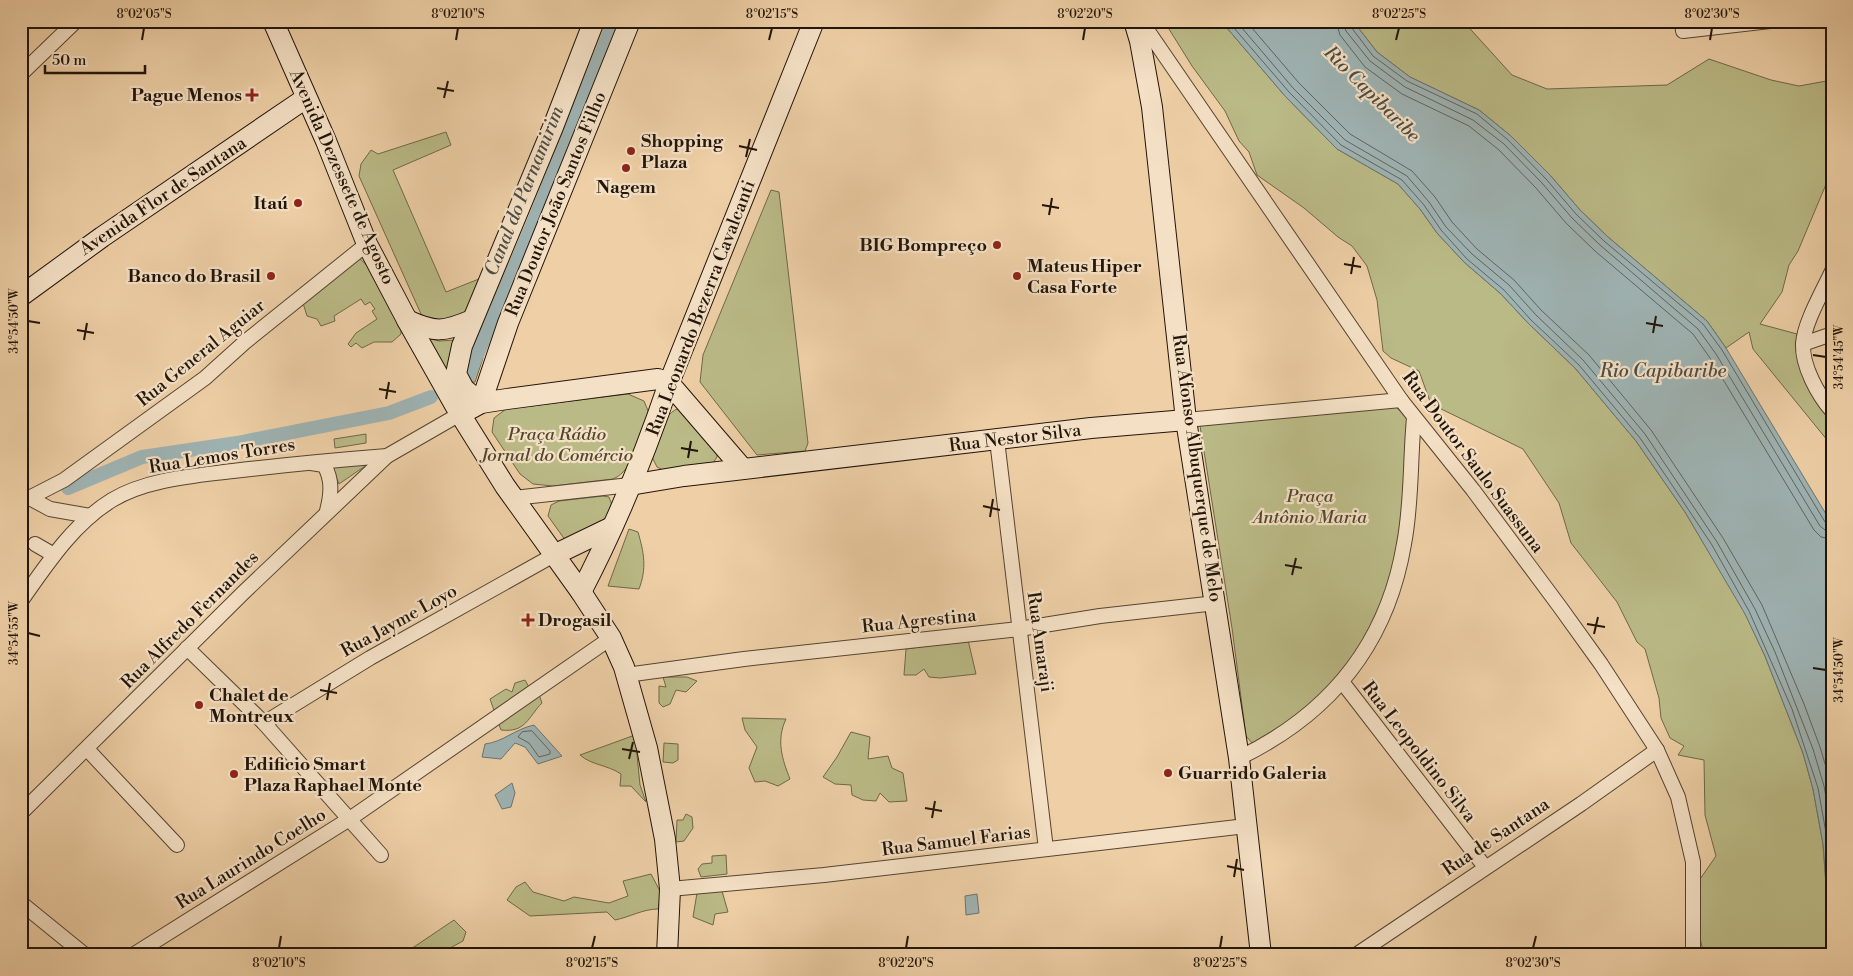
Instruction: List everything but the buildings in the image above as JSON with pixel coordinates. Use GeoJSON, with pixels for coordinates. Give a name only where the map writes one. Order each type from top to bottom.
{"type":"FeatureCollection","features":[{"type":"Feature","properties":{"kind":"main road","name":"Avenida Dezessete de Agosto"},"geometry":{"type":"LineString","coordinates":[[273,21],[367,244],[407,320],[460,414],[514,498],[581,592],[610,638],[626,675],[647,748],[665,839],[670,889],[667,955]]}},
{"type":"Feature","properties":{"kind":"main road","name":"Rua Doutor João Santos Filho"},"geometry":{"type":"LineString","coordinates":[[594,21],[553,127],[472,320],[457,364],[456,374],[469,395],[483,395],[534,257],[630,21]]}},
{"type":"Feature","properties":{"kind":"main road","name":"Rua Leonardo Bezerra Cavalcanti"},"geometry":{"type":"LineString","coordinates":[[581,592],[642,458],[814,21]]}},
{"type":"Feature","properties":{"kind":"main road","name":"Rua Afonso Albuquerque de Melo"},"geometry":{"type":"LineString","coordinates":[[1134,21],[1140,41],[1153,116],[1186,420],[1239,758],[1260,955]]}},
{"type":"Feature","properties":{"kind":"main road","name":"Avenida Flor de Santana"},"geometry":{"type":"LineString","coordinates":[[21,296],[102,237],[306,98]]}},
{"type":"Feature","properties":{"kind":"main road"},"geometry":{"type":"LineString","coordinates":[[407,320],[425,328],[438,331],[452,329],[472,320]]}},
{"type":"Feature","properties":{"kind":"main road"},"geometry":{"type":"LineString","coordinates":[[460,414],[483,395],[634,383],[658,379],[670,383],[744,469]]}},
{"type":"Feature","properties":{"kind":"main road"},"geometry":{"type":"LineString","coordinates":[[634,383],[646,392],[659,414]]}},
{"type":"Feature","properties":{"kind":"main road","name":"Rua Nestor Silva"},"geometry":{"type":"LineString","coordinates":[[630,485],[744,469],[1092,428],[1186,420]]}},
{"type":"Feature","properties":{"kind":"main road"},"geometry":{"type":"LineString","coordinates":[[642,458],[655,472],[666,479]]}},
{"type":"Feature","properties":{"kind":"main road"},"geometry":{"type":"LineString","coordinates":[[554,556],[612,527]]}},
{"type":"Feature","properties":{"kind":"street"},"geometry":{"type":"LineString","coordinates":[[21,74],[76,21]]}},
{"type":"Feature","properties":{"kind":"street","name":"Rua Doutor Saulo Suassuna"},"geometry":{"type":"LineString","coordinates":[[1141,21],[1401,400],[1472,490],[1565,614],[1636,716],[1657,750],[1678,797],[1693,862],[1693,955]]}},
{"type":"Feature","properties":{"kind":"street"},"geometry":{"type":"LineString","coordinates":[[1682,26],[1770,21]]}},
{"type":"Feature","properties":{"kind":"street","name":"Rua General Aguiar"},"geometry":{"type":"LineString","coordinates":[[24,496],[64,480],[205,378],[245,342],[367,244]]}},
{"type":"Feature","properties":{"kind":"street"},"geometry":{"type":"LineString","coordinates":[[1831,408],[1809,371],[1803,344],[1806,331],[1832,271]]}},
{"type":"Feature","properties":{"kind":"street"},"geometry":{"type":"LineString","coordinates":[[1803,344],[1832,334]]}},
{"type":"Feature","properties":{"kind":"street","name":"Rua Nestor Silva"},"geometry":{"type":"LineString","coordinates":[[1186,420],[1401,400]]}},
{"type":"Feature","properties":{"kind":"street"},"geometry":{"type":"LineString","coordinates":[[387,456],[460,414]]}},
{"type":"Feature","properties":{"kind":"street"},"geometry":{"type":"LineString","coordinates":[[1239,758],[1284,732],[1343,683],[1376,630],[1399,571],[1405,542],[1414,418]]}},
{"type":"Feature","properties":{"kind":"street","name":"Rua Amaraji"},"geometry":{"type":"LineString","coordinates":[[996,440],[1046,849]]}},
{"type":"Feature","properties":{"kind":"street","name":"Rua Lemos Torres"},"geometry":{"type":"LineString","coordinates":[[21,601],[54,555],[90,516],[113,500],[146,486],[201,475],[305,462],[387,456]]}},
{"type":"Feature","properties":{"kind":"street","name":"Rua Alfredo Fernandes"},"geometry":{"type":"LineString","coordinates":[[21,813],[327,511],[387,456]]}},
{"type":"Feature","properties":{"kind":"street"},"geometry":{"type":"LineString","coordinates":[[305,462],[324,465],[329,474],[330,496],[327,511]]}},
{"type":"Feature","properties":{"kind":"street"},"geometry":{"type":"LineString","coordinates":[[514,498],[630,485]]}},
{"type":"Feature","properties":{"kind":"street"},"geometry":{"type":"LineString","coordinates":[[24,496],[50,509],[90,516]]}},
{"type":"Feature","properties":{"kind":"street"},"geometry":{"type":"LineString","coordinates":[[35,544],[54,555]]}},
{"type":"Feature","properties":{"kind":"street","name":"Rua Jayme Loyo"},"geometry":{"type":"LineString","coordinates":[[264,722],[370,658],[554,556]]}},
{"type":"Feature","properties":{"kind":"street","name":"Rua Agrestina"},"geometry":{"type":"LineString","coordinates":[[626,675],[762,657],[1018,629],[1100,616],[1216,603]]}},
{"type":"Feature","properties":{"kind":"street","name":"Rua Laurindo Coelho"},"geometry":{"type":"LineString","coordinates":[[133,955],[351,818],[610,638]]}},
{"type":"Feature","properties":{"kind":"street"},"geometry":{"type":"LineString","coordinates":[[187,648],[264,722],[381,854]]}},
{"type":"Feature","properties":{"kind":"street","name":"Rua Leopoldino Silva"},"geometry":{"type":"LineString","coordinates":[[1343,683],[1485,867]]}},
{"type":"Feature","properties":{"kind":"street"},"geometry":{"type":"LineString","coordinates":[[87,749],[177,845]]}},
{"type":"Feature","properties":{"kind":"street","name":"Rua de Santana"},"geometry":{"type":"LineString","coordinates":[[1356,955],[1657,750]]}},
{"type":"Feature","properties":{"kind":"street","name":"Rua Samuel Farias"},"geometry":{"type":"LineString","coordinates":[[670,889],[824,875],[1246,826]]}},
{"type":"Feature","properties":{"kind":"street"},"geometry":{"type":"LineString","coordinates":[[21,903],[85,955]]}},
{"type":"Feature","properties":{"kind":"green space"},"geometry":{"type":"Polygon","coordinates":[[[1164,21],[1221,21],[1285,96],[1337,149],[1398,184],[1420,209],[1437,233],[1464,262],[1501,294],[1575,368],[1636,441],[1685,512],[1745,613],[1765,656],[1803,753],[1813,789],[1823,844],[1831,955],[1704,955],[1695,917],[1687,898],[1716,856],[1705,815],[1704,760],[1678,755],[1684,746],[1670,738],[1661,718],[1659,698],[1645,649],[1637,642],[1617,602],[1571,543],[1559,503],[1523,449],[1431,404],[1419,371],[1391,358],[1383,351],[1377,300],[1367,266],[1352,246],[1338,237],[1304,208],[1257,175],[1249,152],[1239,141],[1225,111],[1192,66],[1164,21]]]}},
{"type":"Feature","properties":{"kind":"green space"},"geometry":{"type":"Polygon","coordinates":[[[1353,21],[1463,21],[1512,75],[1547,89],[1667,85],[1709,59],[1771,80],[1799,86],[1832,80],[1832,170],[1798,251],[1789,265],[1782,292],[1760,324],[1797,334],[1802,374],[1832,419],[1832,446],[1753,349],[1749,332],[1726,348],[1707,321],[1608,237],[1511,136],[1479,110],[1410,77],[1377,52],[1353,21]]]}},
{"type":"Feature","properties":{"kind":"green space"},"geometry":{"type":"Polygon","coordinates":[[[446,132],[451,145],[393,170],[446,292],[484,277],[465,314],[446,324],[427,319],[421,314],[359,176],[361,164],[371,150],[378,154],[446,132]]]}},
{"type":"Feature","properties":{"kind":"green space"},"geometry":{"type":"Polygon","coordinates":[[[771,190],[779,192],[808,443],[805,451],[757,455],[700,382],[703,355],[771,190]]]}},
{"type":"Feature","properties":{"kind":"green space"},"geometry":{"type":"Polygon","coordinates":[[[359,258],[370,268],[401,324],[401,334],[392,342],[374,342],[362,348],[356,343],[351,347],[348,344],[356,333],[377,319],[372,311],[375,309],[370,302],[365,305],[361,299],[334,316],[335,321],[321,326],[317,319],[307,316],[303,303],[359,258]]]}},
{"type":"Feature","properties":{"kind":"green space"},"geometry":{"type":"Polygon","coordinates":[[[427,338],[439,341],[456,340],[446,376],[427,338]]]}},
{"type":"Feature","properties":{"kind":"green space"},"geometry":{"type":"Polygon","coordinates":[[[469,353],[483,358],[475,382],[470,382],[463,370],[469,353]]]}},
{"type":"Feature","properties":{"kind":"green space","name":"Praça Rádio Jornal do Comércio"},"geometry":{"type":"Polygon","coordinates":[[[628,394],[644,401],[649,413],[632,459],[627,468],[613,479],[553,486],[533,484],[520,474],[492,432],[494,418],[506,409],[628,394]]]}},
{"type":"Feature","properties":{"kind":"green space","name":"Praça Antônio Maria"},"geometry":{"type":"Polygon","coordinates":[[[1394,405],[1408,419],[1401,548],[1382,611],[1335,687],[1266,740],[1253,744],[1246,736],[1232,628],[1200,426],[1202,424],[1394,405]]]}},
{"type":"Feature","properties":{"kind":"green space"},"geometry":{"type":"Polygon","coordinates":[[[681,408],[717,450],[717,457],[713,463],[663,470],[657,467],[652,457],[665,421],[675,410],[681,408]]]}},
{"type":"Feature","properties":{"kind":"green space"},"geometry":{"type":"Polygon","coordinates":[[[366,434],[366,443],[335,448],[334,439],[366,434]]]}},
{"type":"Feature","properties":{"kind":"green space"},"geometry":{"type":"Polygon","coordinates":[[[371,462],[339,484],[332,467],[371,462]]]}},
{"type":"Feature","properties":{"kind":"green space","name":"Praça Rádio Jornal do Comércio"},"geometry":{"type":"Polygon","coordinates":[[[609,497],[612,505],[609,524],[568,544],[548,516],[551,505],[559,501],[609,497]]]}},
{"type":"Feature","properties":{"kind":"green space"},"geometry":{"type":"Polygon","coordinates":[[[629,529],[638,532],[643,554],[644,567],[639,589],[608,586],[629,529]]]}},
{"type":"Feature","properties":{"kind":"green space"},"geometry":{"type":"Polygon","coordinates":[[[968,640],[976,674],[940,678],[929,677],[924,669],[916,675],[904,675],[906,649],[968,640]]]}},
{"type":"Feature","properties":{"kind":"green space"},"geometry":{"type":"Polygon","coordinates":[[[663,677],[687,677],[697,681],[686,692],[676,690],[670,704],[663,707],[659,703],[659,686],[666,687],[663,677]]]}},
{"type":"Feature","properties":{"kind":"green space"},"geometry":{"type":"Polygon","coordinates":[[[525,680],[529,687],[536,686],[542,703],[526,723],[516,729],[501,730],[490,699],[506,689],[512,692],[515,683],[525,680]]]}},
{"type":"Feature","properties":{"kind":"green space"},"geometry":{"type":"Polygon","coordinates":[[[742,718],[786,719],[781,734],[781,749],[790,779],[778,786],[765,781],[755,782],[749,768],[757,747],[745,730],[742,718]]]}},
{"type":"Feature","properties":{"kind":"green space"},"geometry":{"type":"Polygon","coordinates":[[[851,732],[870,737],[868,759],[888,756],[892,768],[903,773],[907,801],[889,802],[880,793],[876,801],[863,800],[852,795],[851,785],[835,784],[823,777],[851,732]]]}},
{"type":"Feature","properties":{"kind":"green space"},"geometry":{"type":"Polygon","coordinates":[[[635,735],[640,785],[646,802],[631,786],[620,786],[621,774],[589,761],[580,755],[635,735]]]}},
{"type":"Feature","properties":{"kind":"green space"},"geometry":{"type":"Polygon","coordinates":[[[664,743],[678,744],[678,760],[673,763],[663,762],[664,743]]]}},
{"type":"Feature","properties":{"kind":"green space"},"geometry":{"type":"Polygon","coordinates":[[[686,814],[692,817],[693,828],[684,841],[676,842],[677,820],[683,820],[686,814]]]}},
{"type":"Feature","properties":{"kind":"green space"},"geometry":{"type":"Polygon","coordinates":[[[726,855],[727,874],[701,877],[698,869],[702,864],[712,863],[712,856],[726,855]]]}},
{"type":"Feature","properties":{"kind":"green space"},"geometry":{"type":"Polygon","coordinates":[[[651,874],[661,893],[658,909],[647,910],[615,920],[607,912],[530,916],[507,900],[516,887],[525,882],[533,892],[564,901],[574,897],[609,903],[628,896],[623,881],[651,874]]]}},
{"type":"Feature","properties":{"kind":"green space"},"geometry":{"type":"Polygon","coordinates":[[[722,891],[728,912],[715,914],[713,925],[693,917],[697,893],[722,891]]]}},
{"type":"Feature","properties":{"kind":"green space"},"geometry":{"type":"Polygon","coordinates":[[[454,920],[466,932],[463,941],[450,948],[450,955],[402,955],[454,920]]]}},
{"type":"Feature","properties":{"kind":"water","name":"Rio Capibaribe"},"geometry":{"type":"Polygon","coordinates":[[[1221,21],[1353,21],[1377,52],[1410,77],[1479,110],[1511,136],[1608,237],[1707,321],[1726,348],[1832,524],[1832,955],[1823,844],[1813,789],[1803,753],[1765,656],[1745,614],[1685,512],[1636,441],[1575,368],[1501,294],[1464,262],[1437,233],[1420,209],[1398,184],[1337,149],[1285,96],[1221,21]]]}},
{"type":"Feature","properties":{"kind":"water"},"geometry":{"type":"Polygon","coordinates":[[[534,725],[562,756],[538,764],[525,747],[515,743],[501,759],[482,757],[485,744],[498,741],[521,729],[534,725]]]}},
{"type":"Feature","properties":{"kind":"water"},"geometry":{"type":"Polygon","coordinates":[[[512,783],[515,793],[511,807],[502,809],[495,795],[512,783]]]}},
{"type":"Feature","properties":{"kind":"water"},"geometry":{"type":"Polygon","coordinates":[[[977,894],[979,913],[966,915],[965,896],[977,894]]]}},
{"type":"Feature","properties":{"kind":"waterway","name":"Canal do Parnamirim"},"geometry":{"type":"LineString","coordinates":[[468,376],[534,221],[614,21]]}},
{"type":"Feature","properties":{"kind":"waterway","name":"Canal do Parnamirim"},"geometry":{"type":"LineString","coordinates":[[68,488],[142,457],[237,443],[389,413],[431,397]]}},
{"type":"Feature","properties":{"kind":"place","name":"Pague Menos"},"geometry":{"type":"Point","coordinates":[252,95]}},
{"type":"Feature","properties":{"kind":"place","name":"Shopping Plaza"},"geometry":{"type":"Point","coordinates":[631,151]}},
{"type":"Feature","properties":{"kind":"place","name":"Nagem"},"geometry":{"type":"Point","coordinates":[626,168]}},
{"type":"Feature","properties":{"kind":"place","name":"Itaú"},"geometry":{"type":"Point","coordinates":[298,203]}},
{"type":"Feature","properties":{"kind":"place","name":"BIG Bompreço"},"geometry":{"type":"Point","coordinates":[997,245]}},
{"type":"Feature","properties":{"kind":"place","name":"Banco do Brasil"},"geometry":{"type":"Point","coordinates":[271,276]}},
{"type":"Feature","properties":{"kind":"place","name":"Mateus Hiper Casa Forte"},"geometry":{"type":"Point","coordinates":[1017,276]}},
{"type":"Feature","properties":{"kind":"place","name":"Drogasil"},"geometry":{"type":"Point","coordinates":[528,620]}},
{"type":"Feature","properties":{"kind":"place","name":"Chalet de Montreux"},"geometry":{"type":"Point","coordinates":[199,705]}},
{"type":"Feature","properties":{"kind":"place","name":"Guarrido Galeria"},"geometry":{"type":"Point","coordinates":[1168,773]}},
{"type":"Feature","properties":{"kind":"place","name":"Edificio Smart Plaza Raphael Monte"},"geometry":{"type":"Point","coordinates":[234,774]}}]}
